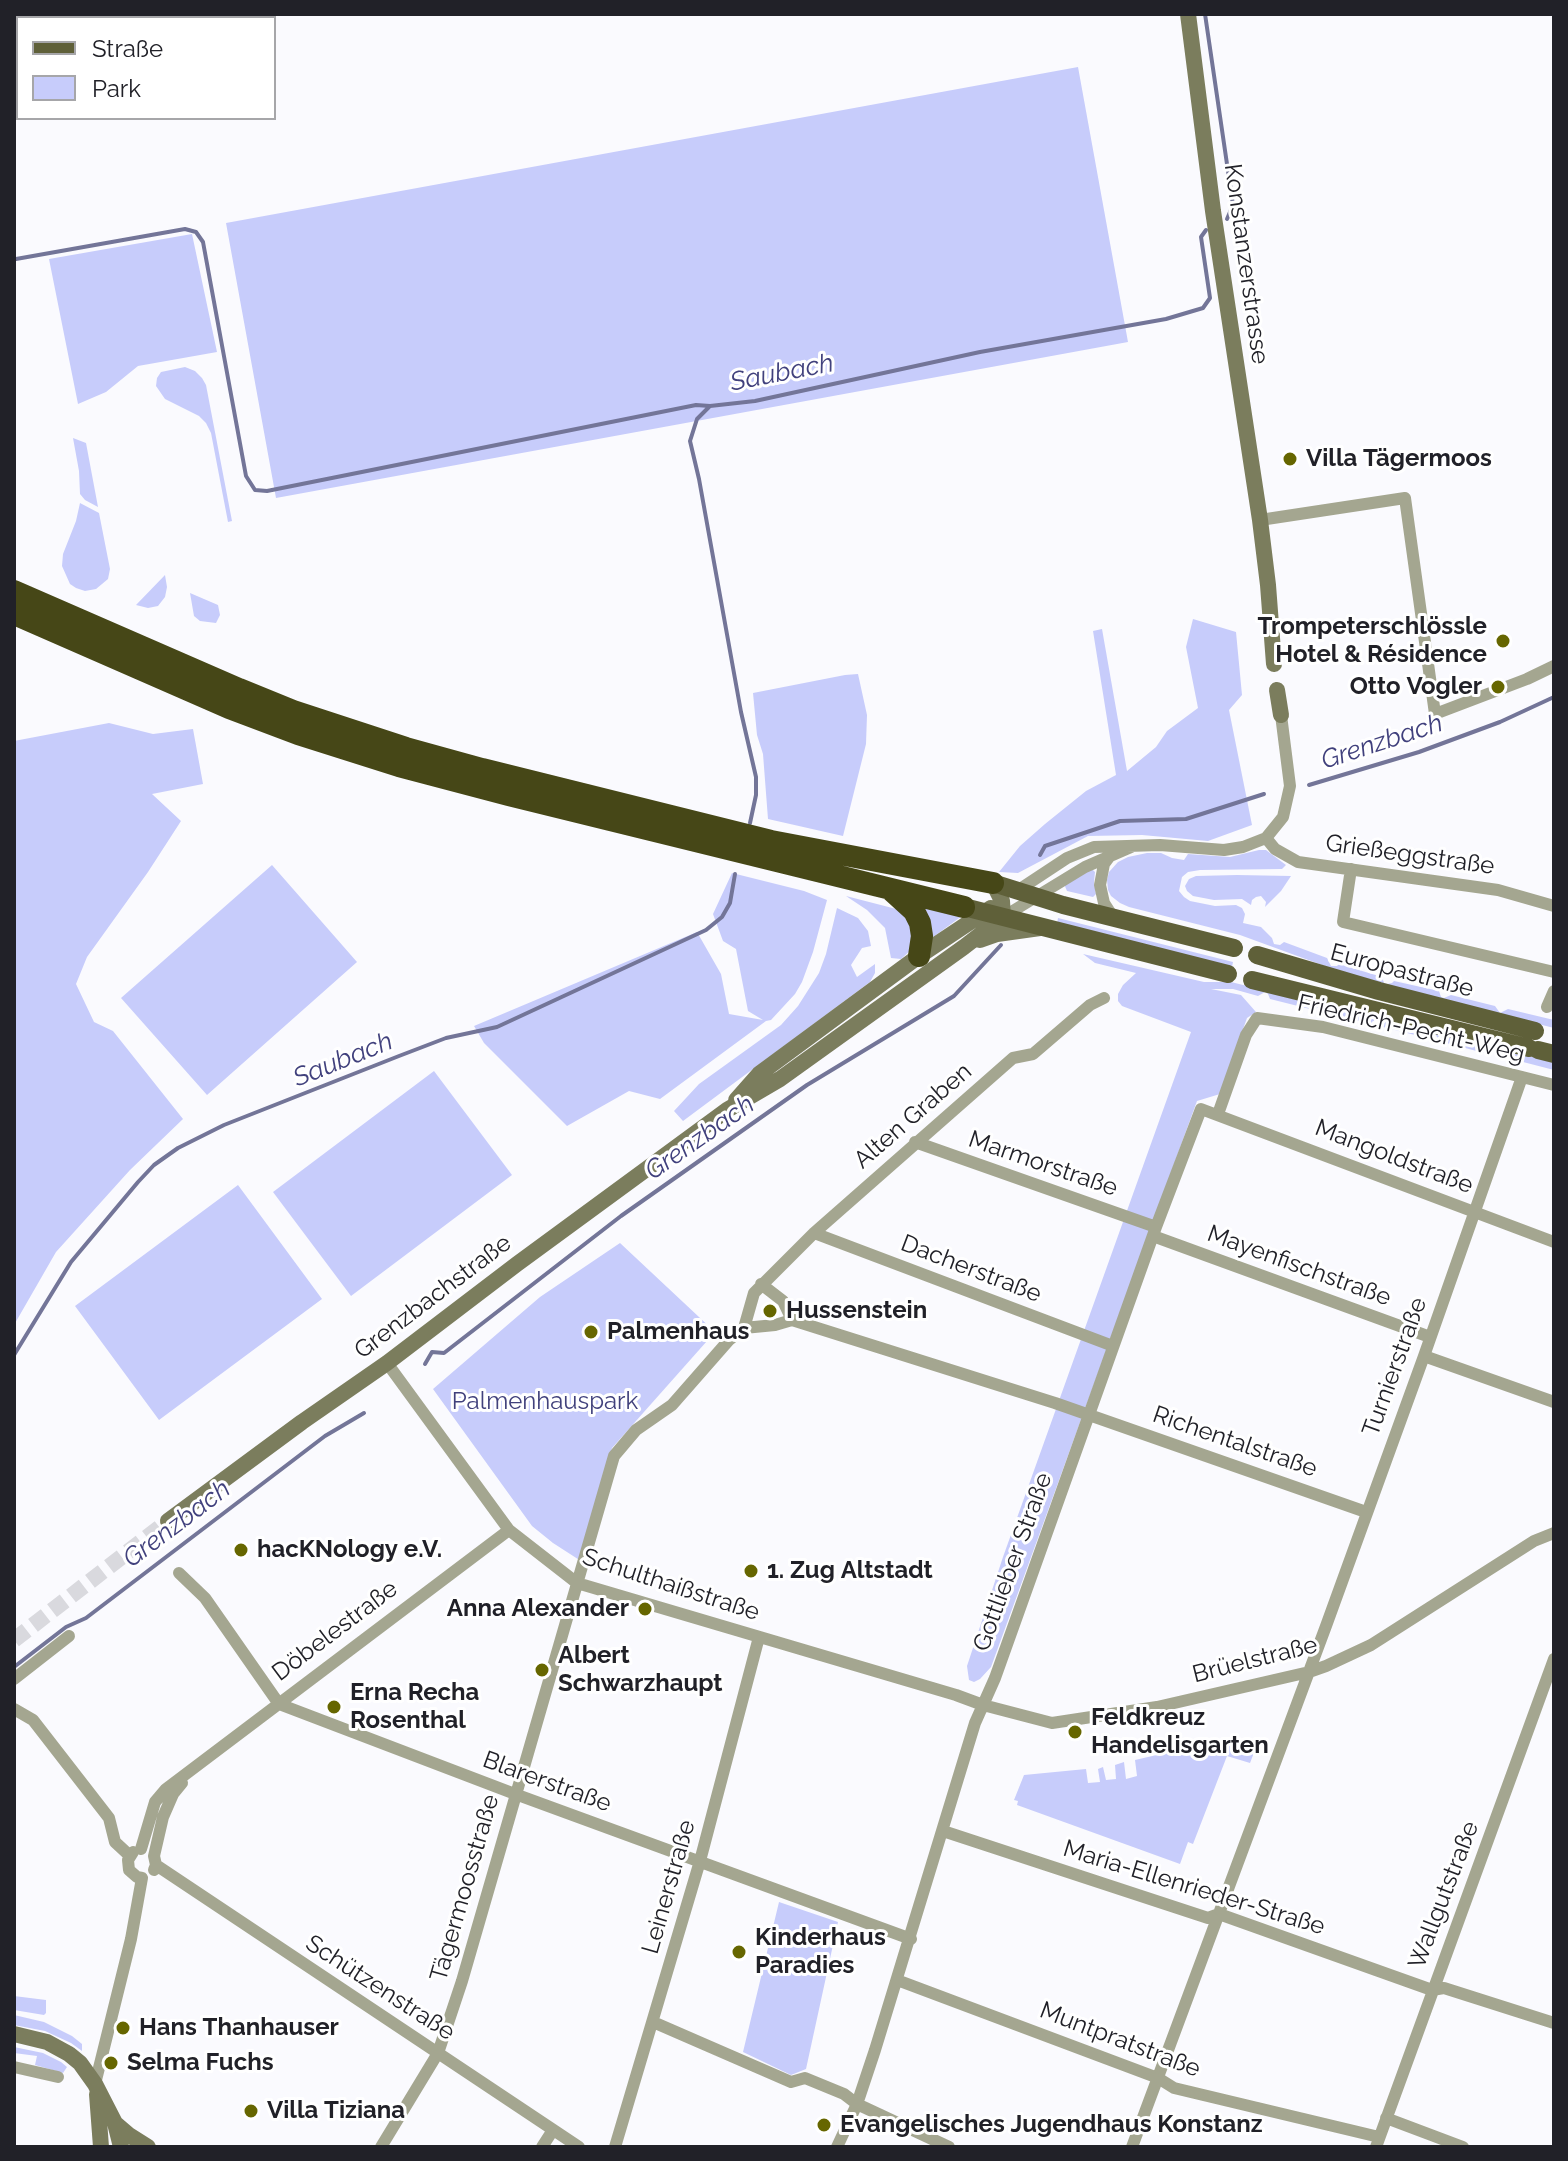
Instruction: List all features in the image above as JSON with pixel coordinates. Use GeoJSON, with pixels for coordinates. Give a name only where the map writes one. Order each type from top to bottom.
{"type":"FeatureCollection","features":[{"type":"Feature","properties":{"kind":"highway"},"geometry":{"type":"LineString","coordinates":[[14,591],[293,711],[406,748],[1004,898]]}},
{"type":"Feature","properties":{"kind":"highway"},"geometry":{"type":"LineString","coordinates":[[14,614],[229,708],[371,758],[482,789],[974,910]]}},
{"type":"Feature","properties":{"kind":"highway"},"geometry":{"type":"LineString","coordinates":[[891,890],[914,911],[920,923],[922,941],[919,956]]}},
{"type":"Feature","properties":{"kind":"main road"},"geometry":{"type":"LineString","coordinates":[[1004,898],[1042,927],[1228,974]]}},
{"type":"Feature","properties":{"kind":"main road"},"geometry":{"type":"LineString","coordinates":[[974,910],[1004,898],[1035,898],[1234,948]]}},
{"type":"Feature","properties":{"kind":"main road","name":"Europastraße"},"geometry":{"type":"LineString","coordinates":[[1257,955],[1542,1042]]}},
{"type":"Feature","properties":{"kind":"main road","name":"Europastraße"},"geometry":{"type":"LineString","coordinates":[[1252,980],[1542,1042]]}},
{"type":"Feature","properties":{"kind":"street","name":"Konstanzerstrasse"},"geometry":{"type":"LineString","coordinates":[[1188,14],[1213,211],[1260,520],[1274,664]]}},
{"type":"Feature","properties":{"kind":"street"},"geometry":{"type":"LineString","coordinates":[[1260,520],[1405,498],[1435,714],[1554,666]]}},
{"type":"Feature","properties":{"kind":"street"},"geometry":{"type":"LineString","coordinates":[[1004,898],[1067,858],[1094,847],[1160,845],[1224,850],[1266,838],[1283,817],[1290,786],[1277,690]]}},
{"type":"Feature","properties":{"kind":"street","name":"Grießeggstraße"},"geometry":{"type":"LineString","coordinates":[[1266,838],[1275,849],[1298,862],[1498,890],[1554,906]]}},
{"type":"Feature","properties":{"kind":"street"},"geometry":{"type":"LineString","coordinates":[[1035,898],[1085,867],[1134,846]]}},
{"type":"Feature","properties":{"kind":"street"},"geometry":{"type":"LineString","coordinates":[[1110,856],[1104,864],[1100,885],[1104,903],[1113,917]]}},
{"type":"Feature","properties":{"kind":"street"},"geometry":{"type":"LineString","coordinates":[[1351,869],[1343,922],[1554,972]]}},
{"type":"Feature","properties":{"kind":"street"},"geometry":{"type":"LineString","coordinates":[[964,947],[997,934],[1042,927],[1035,898],[1045,871]]}},
{"type":"Feature","properties":{"kind":"street","name":"Grenzbachstraße"},"geometry":{"type":"LineString","coordinates":[[168,1521],[387,1363],[727,1110],[780,1079],[964,947],[1004,898],[1035,898]]}},
{"type":"Feature","properties":{"kind":"street","name":"Grenzbachstraße"},"geometry":{"type":"LineString","coordinates":[[727,1110],[759,1074],[919,956],[974,910]]}},
{"type":"Feature","properties":{"kind":"street"},"geometry":{"type":"LineString","coordinates":[[1547,1007],[1554,991]]}},
{"type":"Feature","properties":{"kind":"street","name":"Alten Graben"},"geometry":{"type":"LineString","coordinates":[[577,1583],[614,1456],[636,1430],[672,1405],[729,1340],[744,1328],[754,1293],[761,1284],[915,1142],[1013,1058],[1033,1054],[1090,1005],[1104,998]]}},
{"type":"Feature","properties":{"kind":"street","name":"Friedrich-Pecht-Weg"},"geometry":{"type":"LineString","coordinates":[[1218,1114],[1246,1035],[1257,1018],[1323,1027],[1554,1085]]}},
{"type":"Feature","properties":{"kind":"street","name":"Turnierstraße"},"geometry":{"type":"LineString","coordinates":[[1132,2147],[1309,1672],[1522,1077]]}},
{"type":"Feature","properties":{"kind":"street","name":"Gottlieber Straße"},"geometry":{"type":"LineString","coordinates":[[837,2147],[857,2104],[911,1939],[975,1723],[995,1678],[1154,1232],[1201,1109],[1218,1114]]}},
{"type":"Feature","properties":{"kind":"street","name":"Mangoldstraße"},"geometry":{"type":"LineString","coordinates":[[1218,1114],[1554,1242]]}},
{"type":"Feature","properties":{"kind":"street","name":"Marmorstraße"},"geometry":{"type":"LineString","coordinates":[[915,1142],[1154,1232]]}},
{"type":"Feature","properties":{"kind":"street","name":"Mayenfischstraße"},"geometry":{"type":"LineString","coordinates":[[1154,1232],[1430,1337]]}},
{"type":"Feature","properties":{"kind":"street","name":"Dacherstraße"},"geometry":{"type":"LineString","coordinates":[[814,1233],[1113,1346]]}},
{"type":"Feature","properties":{"kind":"street"},"geometry":{"type":"LineString","coordinates":[[744,1328],[792,1320],[783,1301],[761,1284]]}},
{"type":"Feature","properties":{"kind":"street","name":"Richentalstraße"},"geometry":{"type":"LineString","coordinates":[[792,1320],[1089,1414],[1366,1512]]}},
{"type":"Feature","properties":{"kind":"street"},"geometry":{"type":"LineString","coordinates":[[1424,1356],[1554,1402]]}},
{"type":"Feature","properties":{"kind":"street","name":"Schulthaißstraße"},"geometry":{"type":"LineString","coordinates":[[387,1363],[509,1530],[577,1583],[983,1705]]}},
{"type":"Feature","properties":{"kind":"street","name":"Döbelestraße"},"geometry":{"type":"LineString","coordinates":[[135,1852],[155,1802],[166,1789],[509,1530]]}},
{"type":"Feature","properties":{"kind":"street","name":"Brüelstraße"},"geometry":{"type":"LineString","coordinates":[[983,1705],[1052,1723],[1067,1722],[1157,1707],[1309,1672],[1371,1645],[1534,1541],[1554,1533]]}},
{"type":"Feature","properties":{"kind":"street"},"geometry":{"type":"LineString","coordinates":[[179,1573],[205,1598],[279,1704]]}},
{"type":"Feature","properties":{"kind":"street","name":"Tägermoosstraße"},"geometry":{"type":"LineString","coordinates":[[381,2147],[438,2053],[462,1981],[577,1583]]}},
{"type":"Feature","properties":{"kind":"street"},"geometry":{"type":"LineString","coordinates":[[14,1679],[69,1636]]}},
{"type":"Feature","properties":{"kind":"street","name":"Leinerstraße"},"geometry":{"type":"LineString","coordinates":[[615,2147],[700,1861],[759,1637]]}},
{"type":"Feature","properties":{"kind":"street","name":"Wallgutstraße"},"geometry":{"type":"LineString","coordinates":[[1377,2142],[1554,1659]]}},
{"type":"Feature","properties":{"kind":"street","name":"Blarerstraße"},"geometry":{"type":"LineString","coordinates":[[279,1704],[911,1939]]}},
{"type":"Feature","properties":{"kind":"street"},"geometry":{"type":"LineString","coordinates":[[14,1709],[33,1720],[109,1818],[115,1842],[135,1852],[146,1849],[155,1860],[152,1874],[142,1878],[129,1870],[127,1865],[135,1852]]}},
{"type":"Feature","properties":{"kind":"street","name":"Döbelestraße"},"geometry":{"type":"LineString","coordinates":[[155,1860],[163,1817],[173,1794],[190,1772]]}},
{"type":"Feature","properties":{"kind":"street","name":"Maria-Ellenrieder-Straße"},"geometry":{"type":"LineString","coordinates":[[943,1831],[1208,1918],[1219,1914],[1432,1990],[1444,1988],[1554,2023]]}},
{"type":"Feature","properties":{"kind":"street","name":"Schützenstraße"},"geometry":{"type":"LineString","coordinates":[[155,1860],[579,2147]]}},
{"type":"Feature","properties":{"kind":"street"},"geometry":{"type":"LineString","coordinates":[[101,2147],[95,2084],[131,1939],[142,1878]]}},
{"type":"Feature","properties":{"kind":"street","name":"Muntpratstraße"},"geometry":{"type":"LineString","coordinates":[[897,1980],[1158,2078],[1174,2088],[1377,2142]]}},
{"type":"Feature","properties":{"kind":"street"},"geometry":{"type":"LineString","coordinates":[[653,2022],[791,2082],[805,2078],[844,2094],[857,2104],[949,2147]]}},
{"type":"Feature","properties":{"kind":"street"},"geometry":{"type":"LineString","coordinates":[[14,2034],[57,2046],[80,2063],[115,2123],[118,2147]]}},
{"type":"Feature","properties":{"kind":"street"},"geometry":{"type":"LineString","coordinates":[[14,2067],[58,2077]]}},
{"type":"Feature","properties":{"kind":"street"},"geometry":{"type":"LineString","coordinates":[[95,2084],[105,2120],[118,2147]]}},
{"type":"Feature","properties":{"kind":"street"},"geometry":{"type":"LineString","coordinates":[[1386,2118],[1463,2147]]}},
{"type":"Feature","properties":{"kind":"street"},"geometry":{"type":"LineString","coordinates":[[115,2123],[148,2147]]}},
{"type":"Feature","properties":{"kind":"street"},"geometry":{"type":"LineString","coordinates":[[542,2147],[553,2130]]}},
{"type":"Feature","properties":{"kind":"green space"},"geometry":{"type":"Polygon","coordinates":[[[1078,67],[1128,342],[276,498],[226,223],[1078,67]]]}},
{"type":"Feature","properties":{"kind":"green space"},"geometry":{"type":"Polygon","coordinates":[[[192,234],[217,352],[138,366],[106,392],[78,404],[49,259],[192,234]]]}},
{"type":"Feature","properties":{"kind":"green space"},"geometry":{"type":"Polygon","coordinates":[[[185,367],[195,371],[206,385],[232,521],[228,522],[211,433],[206,423],[199,416],[165,399],[156,386],[161,372],[185,367]]]}},
{"type":"Feature","properties":{"kind":"green space"},"geometry":{"type":"Polygon","coordinates":[[[73,438],[86,443],[98,507],[80,494],[73,438]]]}},
{"type":"Feature","properties":{"kind":"green space"},"geometry":{"type":"Polygon","coordinates":[[[80,503],[99,513],[110,569],[108,579],[96,589],[85,591],[70,584],[62,566],[80,503]]]}},
{"type":"Feature","properties":{"kind":"green space"},"geometry":{"type":"Polygon","coordinates":[[[165,575],[165,597],[158,606],[148,608],[136,605],[165,575]]]}},
{"type":"Feature","properties":{"kind":"green space"},"geometry":{"type":"Polygon","coordinates":[[[190,593],[218,605],[220,615],[216,623],[200,621],[194,616],[190,593]]]}},
{"type":"Feature","properties":{"kind":"green space"},"geometry":{"type":"Polygon","coordinates":[[[1193,619],[1236,632],[1242,695],[1229,710],[1252,825],[1208,841],[1142,835],[1088,836],[1018,873],[999,872],[1020,846],[1045,824],[1086,791],[1116,775],[1093,631],[1102,629],[1127,771],[1156,747],[1167,731],[1198,708],[1186,647],[1193,619]]]}},
{"type":"Feature","properties":{"kind":"green space"},"geometry":{"type":"Polygon","coordinates":[[[858,674],[867,715],[866,744],[843,836],[768,819],[763,754],[757,735],[753,693],[858,674]]]}},
{"type":"Feature","properties":{"kind":"green space"},"geometry":{"type":"Polygon","coordinates":[[[109,723],[153,734],[193,729],[203,784],[152,794],[181,821],[87,957],[76,984],[94,1022],[113,1031],[183,1119],[130,1170],[56,1252],[14,1325],[14,741],[109,723]]]}},
{"type":"Feature","properties":{"kind":"green space"},"geometry":{"type":"Polygon","coordinates":[[[1266,850],[1286,865],[1282,869],[1188,872],[1182,877],[1179,891],[1190,901],[1215,906],[1236,905],[1245,914],[1243,923],[1261,927],[1274,944],[1284,942],[1327,958],[1331,966],[1339,964],[1382,977],[1387,984],[1394,981],[1439,991],[1444,998],[1451,995],[1495,1006],[1500,1013],[1508,1009],[1554,1020],[1554,1028],[1443,1000],[1333,969],[1240,935],[1129,907],[1111,896],[1108,890],[1109,872],[1128,857],[1161,853],[1184,860],[1188,854],[1230,857],[1266,850]]]}},
{"type":"Feature","properties":{"kind":"green space"},"geometry":{"type":"Polygon","coordinates":[[[272,865],[357,962],[207,1095],[121,998],[272,865]]]}},
{"type":"Feature","properties":{"kind":"green space"},"geometry":{"type":"Polygon","coordinates":[[[1092,869],[1095,872],[1096,894],[1093,897],[1067,891],[1064,884],[1092,869]]]}},
{"type":"Feature","properties":{"kind":"green space"},"geometry":{"type":"Polygon","coordinates":[[[732,873],[827,900],[813,952],[795,994],[771,1020],[660,1099],[629,1091],[567,1126],[484,1043],[474,1026],[697,932],[721,974],[729,1014],[763,1020],[748,1011],[736,949],[723,941],[713,914],[732,873]]]}},
{"type":"Feature","properties":{"kind":"green space"},"geometry":{"type":"Polygon","coordinates":[[[1196,876],[1291,876],[1265,907],[1266,902],[1261,896],[1252,900],[1251,905],[1242,899],[1214,900],[1193,896],[1185,886],[1189,879],[1196,876]]]}},
{"type":"Feature","properties":{"kind":"green space"},"geometry":{"type":"Polygon","coordinates":[[[846,896],[904,911],[915,929],[914,947],[901,959],[891,958],[885,928],[867,910],[846,896]]]}},
{"type":"Feature","properties":{"kind":"green space"},"geometry":{"type":"Polygon","coordinates":[[[919,905],[962,916],[929,940],[919,905]]]}},
{"type":"Feature","properties":{"kind":"green space"},"geometry":{"type":"Polygon","coordinates":[[[837,908],[858,918],[868,931],[871,946],[862,948],[851,965],[857,977],[875,964],[875,973],[870,982],[683,1121],[674,1111],[699,1084],[781,1025],[798,1006],[819,973],[837,908]]]}},
{"type":"Feature","properties":{"kind":"green space"},"geometry":{"type":"Polygon","coordinates":[[[1058,918],[1233,962],[1232,967],[1057,924],[1058,918]]]}},
{"type":"Feature","properties":{"kind":"green space"},"geometry":{"type":"Polygon","coordinates":[[[1083,954],[1204,982],[1231,982],[1554,1062],[1554,1070],[1496,1055],[1492,1049],[1488,1048],[1484,1053],[1439,1041],[1436,1035],[1427,1038],[1383,1027],[1380,1021],[1370,1024],[1326,1013],[1320,1006],[1314,1010],[1270,999],[1265,992],[1258,996],[1233,989],[1211,989],[1241,995],[1256,1012],[1247,1018],[1220,1094],[1197,1101],[991,1667],[974,1682],[969,1680],[967,1666],[1003,1557],[1191,1032],[1122,1006],[1118,994],[1136,973],[1095,963],[1083,954]]]}},
{"type":"Feature","properties":{"kind":"green space"},"geometry":{"type":"Polygon","coordinates":[[[434,1071],[512,1175],[351,1296],[273,1192],[434,1071]]]}},
{"type":"Feature","properties":{"kind":"green space"},"geometry":{"type":"Polygon","coordinates":[[[238,1185],[322,1299],[159,1420],[75,1306],[238,1185]]]}},
{"type":"Feature","properties":{"kind":"green space","name":"Palmenhauspark"},"geometry":{"type":"Polygon","coordinates":[[[620,1243],[715,1332],[612,1448],[584,1563],[532,1526],[433,1389],[540,1297],[620,1243]]]}},
{"type":"Feature","properties":{"kind":"green space"},"geometry":{"type":"Polygon","coordinates":[[[1226,1739],[1255,1750],[1250,1763],[1227,1756],[1193,1844],[1188,1842],[1180,1864],[1017,1805],[1018,1801],[1014,1800],[1024,1775],[1086,1769],[1088,1783],[1100,1782],[1098,1769],[1103,1767],[1106,1780],[1116,1779],[1115,1765],[1124,1762],[1126,1779],[1137,1776],[1135,1760],[1226,1739]]]}},
{"type":"Feature","properties":{"kind":"green space"},"geometry":{"type":"Polygon","coordinates":[[[779,1902],[838,1922],[806,2069],[791,2075],[743,2052],[779,1902]]]}},
{"type":"Feature","properties":{"kind":"green space"},"geometry":{"type":"Polygon","coordinates":[[[14,1996],[46,2000],[46,2013],[14,2010],[14,1996]]]}},
{"type":"Feature","properties":{"kind":"green space"},"geometry":{"type":"Polygon","coordinates":[[[14,2015],[44,2022],[72,2036],[82,2044],[82,2051],[45,2031],[14,2025],[14,2015]]]}},
{"type":"Feature","properties":{"kind":"green space"},"geometry":{"type":"Polygon","coordinates":[[[14,2047],[43,2053],[67,2067],[63,2073],[35,2065],[37,2056],[14,2053],[14,2047]]]}},
{"type":"Feature","properties":{"kind":"waterway","name":"Saubach"},"geometry":{"type":"LineString","coordinates":[[1205,14],[1233,205],[1227,219]]}},
{"type":"Feature","properties":{"kind":"waterway"},"geometry":{"type":"LineString","coordinates":[[16,259],[185,229],[196,232],[203,242],[246,476],[255,490],[267,491],[696,405],[755,401],[980,352],[1166,319],[1203,308],[1210,298],[1201,237],[1206,230]]}},
{"type":"Feature","properties":{"kind":"waterway","name":"Saubach"},"geometry":{"type":"LineString","coordinates":[[709,407],[697,419],[690,441],[756,777],[750,823]]}},
{"type":"Feature","properties":{"kind":"waterway","name":"Grenzbach"},"geometry":{"type":"LineString","coordinates":[[1309,785],[1419,752],[1500,722],[1554,697]]}},
{"type":"Feature","properties":{"kind":"waterway","name":"Grenzbach"},"geometry":{"type":"LineString","coordinates":[[1040,855],[1045,846],[1120,821],[1186,819],[1264,794]]}},
{"type":"Feature","properties":{"kind":"waterway","name":"Saubach"},"geometry":{"type":"LineString","coordinates":[[14,1355],[71,1262],[138,1182],[154,1165],[178,1148],[224,1125],[446,1038],[497,1027],[706,930],[722,917],[730,903],[735,874]]}},
{"type":"Feature","properties":{"kind":"waterway","name":"Grenzbach"},"geometry":{"type":"LineString","coordinates":[[425,1364],[432,1352],[444,1353],[621,1216],[807,1085],[954,996],[1001,945]]}},
{"type":"Feature","properties":{"kind":"waterway","name":"Grenzbach"},"geometry":{"type":"LineString","coordinates":[[14,1667],[66,1627],[86,1618],[325,1436],[364,1413]]}},
{"type":"Feature","properties":{"kind":"tunnel"},"geometry":{"type":"LineString","coordinates":[[14,1640],[168,1521]]}},
{"type":"Feature","properties":{"kind":"place","name":"Villa Tägermoos"},"geometry":{"type":"Point","coordinates":[1290,459]}},
{"type":"Feature","properties":{"kind":"place","name":"Trompeterschlössle Hotel & Résidence"},"geometry":{"type":"Point","coordinates":[1503,641]}},
{"type":"Feature","properties":{"kind":"place","name":"Otto Vogler"},"geometry":{"type":"Point","coordinates":[1498,687]}},
{"type":"Feature","properties":{"kind":"place","name":"Hussenstein"},"geometry":{"type":"Point","coordinates":[770,1311]}},
{"type":"Feature","properties":{"kind":"place","name":"Palmenhaus"},"geometry":{"type":"Point","coordinates":[591,1332]}},
{"type":"Feature","properties":{"kind":"place","name":"hacKNology e.V."},"geometry":{"type":"Point","coordinates":[241,1550]}},
{"type":"Feature","properties":{"kind":"place","name":"1. Zug Altstadt"},"geometry":{"type":"Point","coordinates":[751,1571]}},
{"type":"Feature","properties":{"kind":"place","name":"Anna Alexander"},"geometry":{"type":"Point","coordinates":[645,1609]}},
{"type":"Feature","properties":{"kind":"place","name":"Albert Schwarzhaupt"},"geometry":{"type":"Point","coordinates":[542,1670]}},
{"type":"Feature","properties":{"kind":"place","name":"Erna Recha Rosenthal"},"geometry":{"type":"Point","coordinates":[334,1707]}},
{"type":"Feature","properties":{"kind":"place","name":"Feldkreuz Handelisgarten"},"geometry":{"type":"Point","coordinates":[1075,1732]}},
{"type":"Feature","properties":{"kind":"place","name":"Kinderhaus Paradies"},"geometry":{"type":"Point","coordinates":[739,1952]}},
{"type":"Feature","properties":{"kind":"place","name":"Hans Thanhauser"},"geometry":{"type":"Point","coordinates":[123,2028]}},
{"type":"Feature","properties":{"kind":"place","name":"Selma Fuchs"},"geometry":{"type":"Point","coordinates":[111,2063]}},
{"type":"Feature","properties":{"kind":"place","name":"Villa Tiziana"},"geometry":{"type":"Point","coordinates":[251,2111]}},
{"type":"Feature","properties":{"kind":"place","name":"Evangelisches Jugendhaus Konstanz"},"geometry":{"type":"Point","coordinates":[824,2125]}}]}
